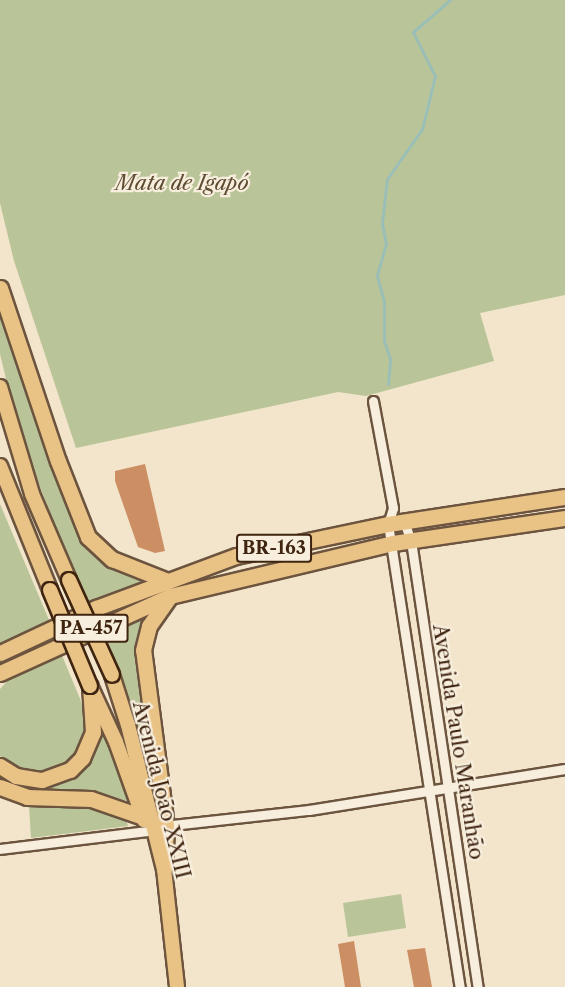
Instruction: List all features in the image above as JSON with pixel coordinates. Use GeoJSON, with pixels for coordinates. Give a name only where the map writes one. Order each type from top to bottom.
{"type":"FeatureCollection","features":[{"type":"Feature","properties":{"kind":"highway"},"geometry":{"type":"LineString","coordinates":[[0,288],[58,461],[88,537],[112,560],[165,580]]}},
{"type":"Feature","properties":{"kind":"highway","name":"BR-163"},"geometry":{"type":"LineString","coordinates":[[0,653],[165,580],[236,556],[388,524],[565,498]]}},
{"type":"Feature","properties":{"kind":"highway","name":"BR-163"},"geometry":{"type":"LineString","coordinates":[[2,673],[170,596],[393,543],[565,518]]}},
{"type":"Feature","properties":{"kind":"highway"},"geometry":{"type":"LineString","coordinates":[[164,868],[152,825],[142,650],[149,626],[170,596]]}},
{"type":"Feature","properties":{"kind":"highway"},"geometry":{"type":"LineString","coordinates":[[0,766],[16,776],[42,780],[70,770],[82,758],[93,732],[90,686]]}},
{"type":"Feature","properties":{"kind":"highway"},"geometry":{"type":"LineString","coordinates":[[0,787],[27,797],[91,799],[152,825]]}},
{"type":"Feature","properties":{"kind":"main road","name":"Avenida João XXIII"},"geometry":{"type":"LineString","coordinates":[[0,387],[32,494],[112,675],[152,825]]}},
{"type":"Feature","properties":{"kind":"main road","name":"PA-457"},"geometry":{"type":"LineString","coordinates":[[0,466],[90,686]]}},
{"type":"Feature","properties":{"kind":"main road"},"geometry":{"type":"LineString","coordinates":[[90,686],[152,825],[169,931]]}},
{"type":"Feature","properties":{"kind":"main road","name":"Avenida João XXIII"},"geometry":{"type":"LineString","coordinates":[[164,868],[169,931],[177,987]]}},
{"type":"Feature","properties":{"kind":"street"},"geometry":{"type":"LineString","coordinates":[[373,401],[393,508],[388,524]]}},
{"type":"Feature","properties":{"kind":"street","name":"Avenida Paulo Maranhão"},"geometry":{"type":"LineString","coordinates":[[393,508],[406,522],[411,541],[446,789],[478,987]]}},
{"type":"Feature","properties":{"kind":"street","name":"Avenida Paulo Maranhão"},"geometry":{"type":"LineString","coordinates":[[388,524],[393,543],[460,987]]}},
{"type":"Feature","properties":{"kind":"street"},"geometry":{"type":"LineString","coordinates":[[0,849],[152,825],[309,810],[565,769]]}},
{"type":"Feature","properties":{"kind":"green space","name":"Mata de Igapó"},"geometry":{"type":"Polygon","coordinates":[[[0,0],[565,0],[565,295],[480,313],[494,361],[366,396],[338,392],[76,448],[14,261],[0,203],[0,0]]]}},
{"type":"Feature","properties":{"kind":"green space"},"geometry":{"type":"Polygon","coordinates":[[[0,288],[88,537],[155,576],[87,605],[34,472],[7,383],[0,354],[0,288]]]}},
{"type":"Feature","properties":{"kind":"green space"},"geometry":{"type":"Polygon","coordinates":[[[0,504],[49,620],[0,644],[0,504]]]}},
{"type":"Feature","properties":{"kind":"green space"},"geometry":{"type":"Polygon","coordinates":[[[156,609],[146,624],[160,818],[137,725],[106,635],[156,609]]]}},
{"type":"Feature","properties":{"kind":"green space"},"geometry":{"type":"Polygon","coordinates":[[[61,653],[88,724],[85,741],[76,757],[63,767],[32,773],[12,767],[0,756],[0,689],[10,678],[61,653]]]}},
{"type":"Feature","properties":{"kind":"green space"},"geometry":{"type":"Polygon","coordinates":[[[99,720],[128,801],[90,791],[21,788],[0,777],[0,774],[23,785],[51,785],[69,778],[91,759],[97,747],[99,720]]]}},
{"type":"Feature","properties":{"kind":"green space"},"geometry":{"type":"Polygon","coordinates":[[[74,805],[108,809],[125,817],[128,826],[31,838],[29,806],[74,805]]]}},
{"type":"Feature","properties":{"kind":"green space"},"geometry":{"type":"Polygon","coordinates":[[[401,894],[406,928],[348,937],[343,903],[401,894]]]}},
{"type":"Feature","properties":{"kind":"building"},"geometry":{"type":"Polygon","coordinates":[[[145,464],[165,551],[155,553],[138,547],[115,481],[115,471],[145,464]]]}},
{"type":"Feature","properties":{"kind":"building"},"geometry":{"type":"Polygon","coordinates":[[[354,941],[361,987],[345,987],[338,944],[354,941]]]}},
{"type":"Feature","properties":{"kind":"building"},"geometry":{"type":"Polygon","coordinates":[[[425,948],[432,987],[414,987],[407,950],[425,948]]]}},
{"type":"Feature","properties":{"kind":"waterway"},"geometry":{"type":"LineString","coordinates":[[388,384],[390,359],[384,340],[384,302],[377,275],[386,244],[382,223],[387,179],[422,129],[435,76],[413,32],[450,0]]}}]}
